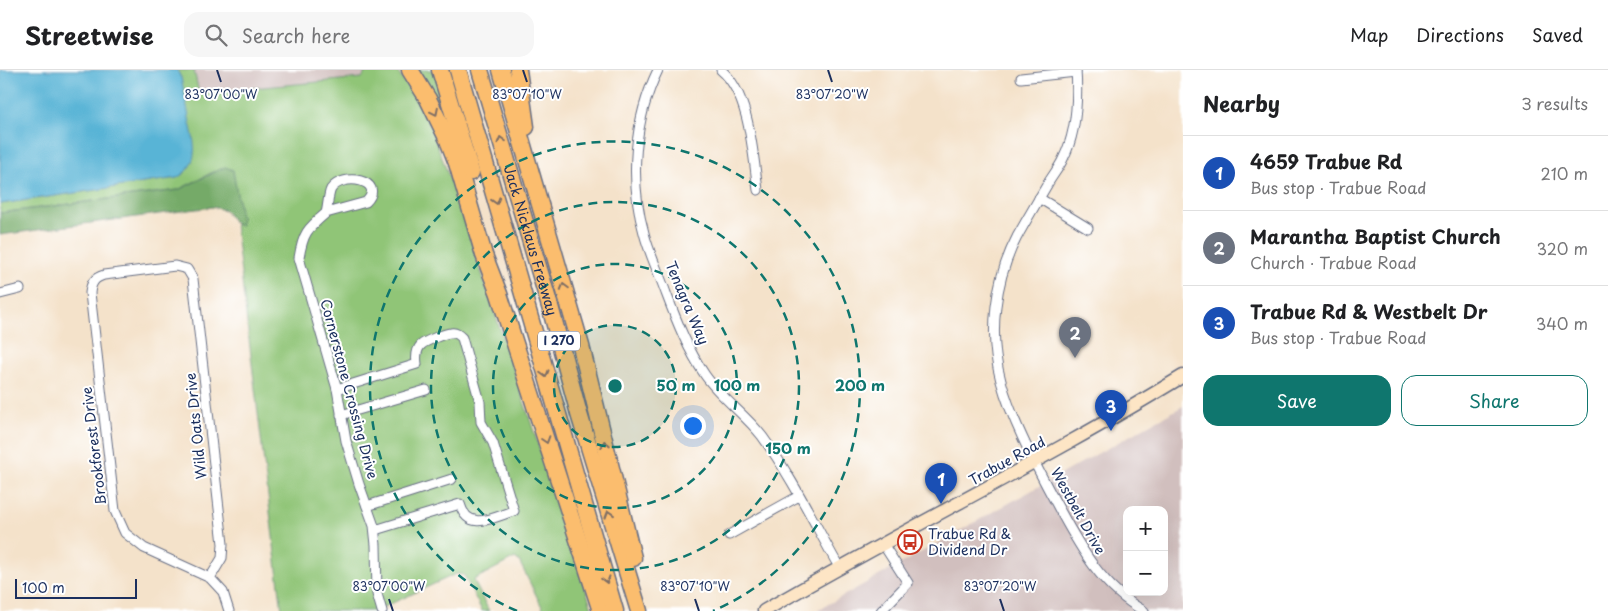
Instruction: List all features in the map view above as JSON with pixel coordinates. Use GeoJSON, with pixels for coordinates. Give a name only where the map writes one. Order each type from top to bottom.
{"type":"FeatureCollection","features":[{"type":"Feature","properties":{"kind":"highway"},"geometry":{"type":"LineString","coordinates":[[410,70],[428,99],[457,163],[484,255],[499,294],[601,611]]}},
{"type":"Feature","properties":{"kind":"highway"},"geometry":{"type":"LineString","coordinates":[[440,70],[490,243],[499,294]]}},
{"type":"Feature","properties":{"kind":"highway","name":"Jack Nicklaus Freeway"},"geometry":{"type":"LineString","coordinates":[[458,70],[615,611]]}},
{"type":"Feature","properties":{"kind":"highway","name":"Jack Nicklaus Freeway"},"geometry":{"type":"LineString","coordinates":[[480,70],[546,292],[582,424],[639,611]]}},
{"type":"Feature","properties":{"kind":"highway"},"geometry":{"type":"LineString","coordinates":[[501,70],[582,346],[645,611]]}},
{"type":"Feature","properties":{"kind":"highway"},"geometry":{"type":"LineString","coordinates":[[518,70],[531,174]]}},
{"type":"Feature","properties":{"kind":"main road","name":"Trabue Road"},"geometry":{"type":"LineString","coordinates":[[764,611],[839,567],[1035,463],[1183,376]]}},
{"type":"Feature","properties":{"kind":"street","name":"Tenagra Way"},"geometry":{"type":"LineString","coordinates":[[658,70],[651,84],[640,120],[635,157],[637,194],[643,232],[685,342],[706,376],[730,404],[760,434],[782,466],[839,567]]}},
{"type":"Feature","properties":{"kind":"street"},"geometry":{"type":"LineString","coordinates":[[721,70],[737,89],[747,121],[758,190]]}},
{"type":"Feature","properties":{"kind":"street"},"geometry":{"type":"LineString","coordinates":[[1022,78],[1076,71]]}},
{"type":"Feature","properties":{"kind":"street","name":"Westbelt Drive"},"geometry":{"type":"LineString","coordinates":[[1076,71],[1077,109],[1064,158],[1039,198],[1009,254],[998,292],[995,320],[997,366],[1018,427],[1080,547],[1093,567],[1117,593],[1144,611]]}},
{"type":"Feature","properties":{"kind":"street","name":"Cornerstone Crossing Drive"},"geometry":{"type":"LineString","coordinates":[[326,213],[330,191],[335,185],[355,179],[363,180],[368,184],[371,193],[370,198],[366,202],[326,213],[308,228],[301,243],[300,258],[337,389],[346,441],[375,530],[377,594],[382,611]]}},
{"type":"Feature","properties":{"kind":"street"},"geometry":{"type":"LineString","coordinates":[[1039,198],[1088,228]]}},
{"type":"Feature","properties":{"kind":"street","name":"Wild Oats Drive"},"geometry":{"type":"LineString","coordinates":[[94,280],[104,275],[175,266],[187,269],[193,280],[223,544],[222,558],[210,578]]}},
{"type":"Feature","properties":{"kind":"street","name":"Brookforest Drive"},"geometry":{"type":"LineString","coordinates":[[94,280],[90,286],[90,293],[115,510],[125,533],[144,548],[210,578],[223,592],[229,611]]}},
{"type":"Feature","properties":{"kind":"street"},"geometry":{"type":"LineString","coordinates":[[0,294],[20,289]]}},
{"type":"Feature","properties":{"kind":"street"},"geometry":{"type":"LineString","coordinates":[[337,389],[418,364],[417,352],[424,342],[452,333],[458,334],[462,338],[480,402],[481,422],[493,443],[514,511],[478,522],[468,518],[460,504],[375,530]]}},
{"type":"Feature","properties":{"kind":"street"},"geometry":{"type":"LineString","coordinates":[[342,415],[426,390]]}},
{"type":"Feature","properties":{"kind":"street"},"geometry":{"type":"LineString","coordinates":[[367,506],[452,479]]}},
{"type":"Feature","properties":{"kind":"street"},"geometry":{"type":"LineString","coordinates":[[729,535],[799,496]]}},
{"type":"Feature","properties":{"kind":"street"},"geometry":{"type":"LineString","coordinates":[[881,611],[908,583],[883,544]]}},
{"type":"Feature","properties":{"kind":"shaded area"},"geometry":{"type":"Polygon","coordinates":[[[194,70],[362,70],[365,73],[362,78],[199,93],[194,70]]]}},
{"type":"Feature","properties":{"kind":"shaded area"},"geometry":{"type":"Polygon","coordinates":[[[1183,406],[1183,611],[816,611],[1183,406]]]}},
{"type":"Feature","properties":{"kind":"green space"},"geometry":{"type":"Polygon","coordinates":[[[177,70],[194,70],[199,93],[362,78],[365,73],[362,70],[396,70],[415,97],[431,128],[458,201],[593,611],[544,611],[519,561],[515,558],[474,581],[489,611],[482,611],[464,575],[456,574],[375,611],[282,611],[235,224],[241,226],[215,171],[178,190],[0,213],[0,204],[176,178],[185,173],[181,78],[177,70]]]}},
{"type":"Feature","properties":{"kind":"green space"},"geometry":{"type":"Polygon","coordinates":[[[413,70],[434,70],[450,124],[413,70]]]}},
{"type":"Feature","properties":{"kind":"green space"},"geometry":{"type":"Polygon","coordinates":[[[225,167],[233,170],[241,226],[235,224],[225,210],[212,207],[0,235],[0,213],[178,190],[225,167]]]}},
{"type":"Feature","properties":{"kind":"water"},"geometry":{"type":"Polygon","coordinates":[[[0,70],[177,70],[181,78],[194,144],[193,159],[190,166],[177,178],[0,204],[0,70]]]}},
{"type":"Feature","properties":{"kind":"place","name":"Marantha Baptist Church"},"geometry":{"type":"Point","coordinates":[1075,358]}},
{"type":"Feature","properties":{"kind":"place","name":"Trabue Rd & Westbelt Dr"},"geometry":{"type":"Point","coordinates":[1111,431]}},
{"type":"Feature","properties":{"kind":"place","name":"4659 Trabue Rd"},"geometry":{"type":"Point","coordinates":[941,504]}},
{"type":"Feature","properties":{"kind":"place","name":"Trabue Rd & Dividend Dr"},"geometry":{"type":"Point","coordinates":[910,542]}}]}
